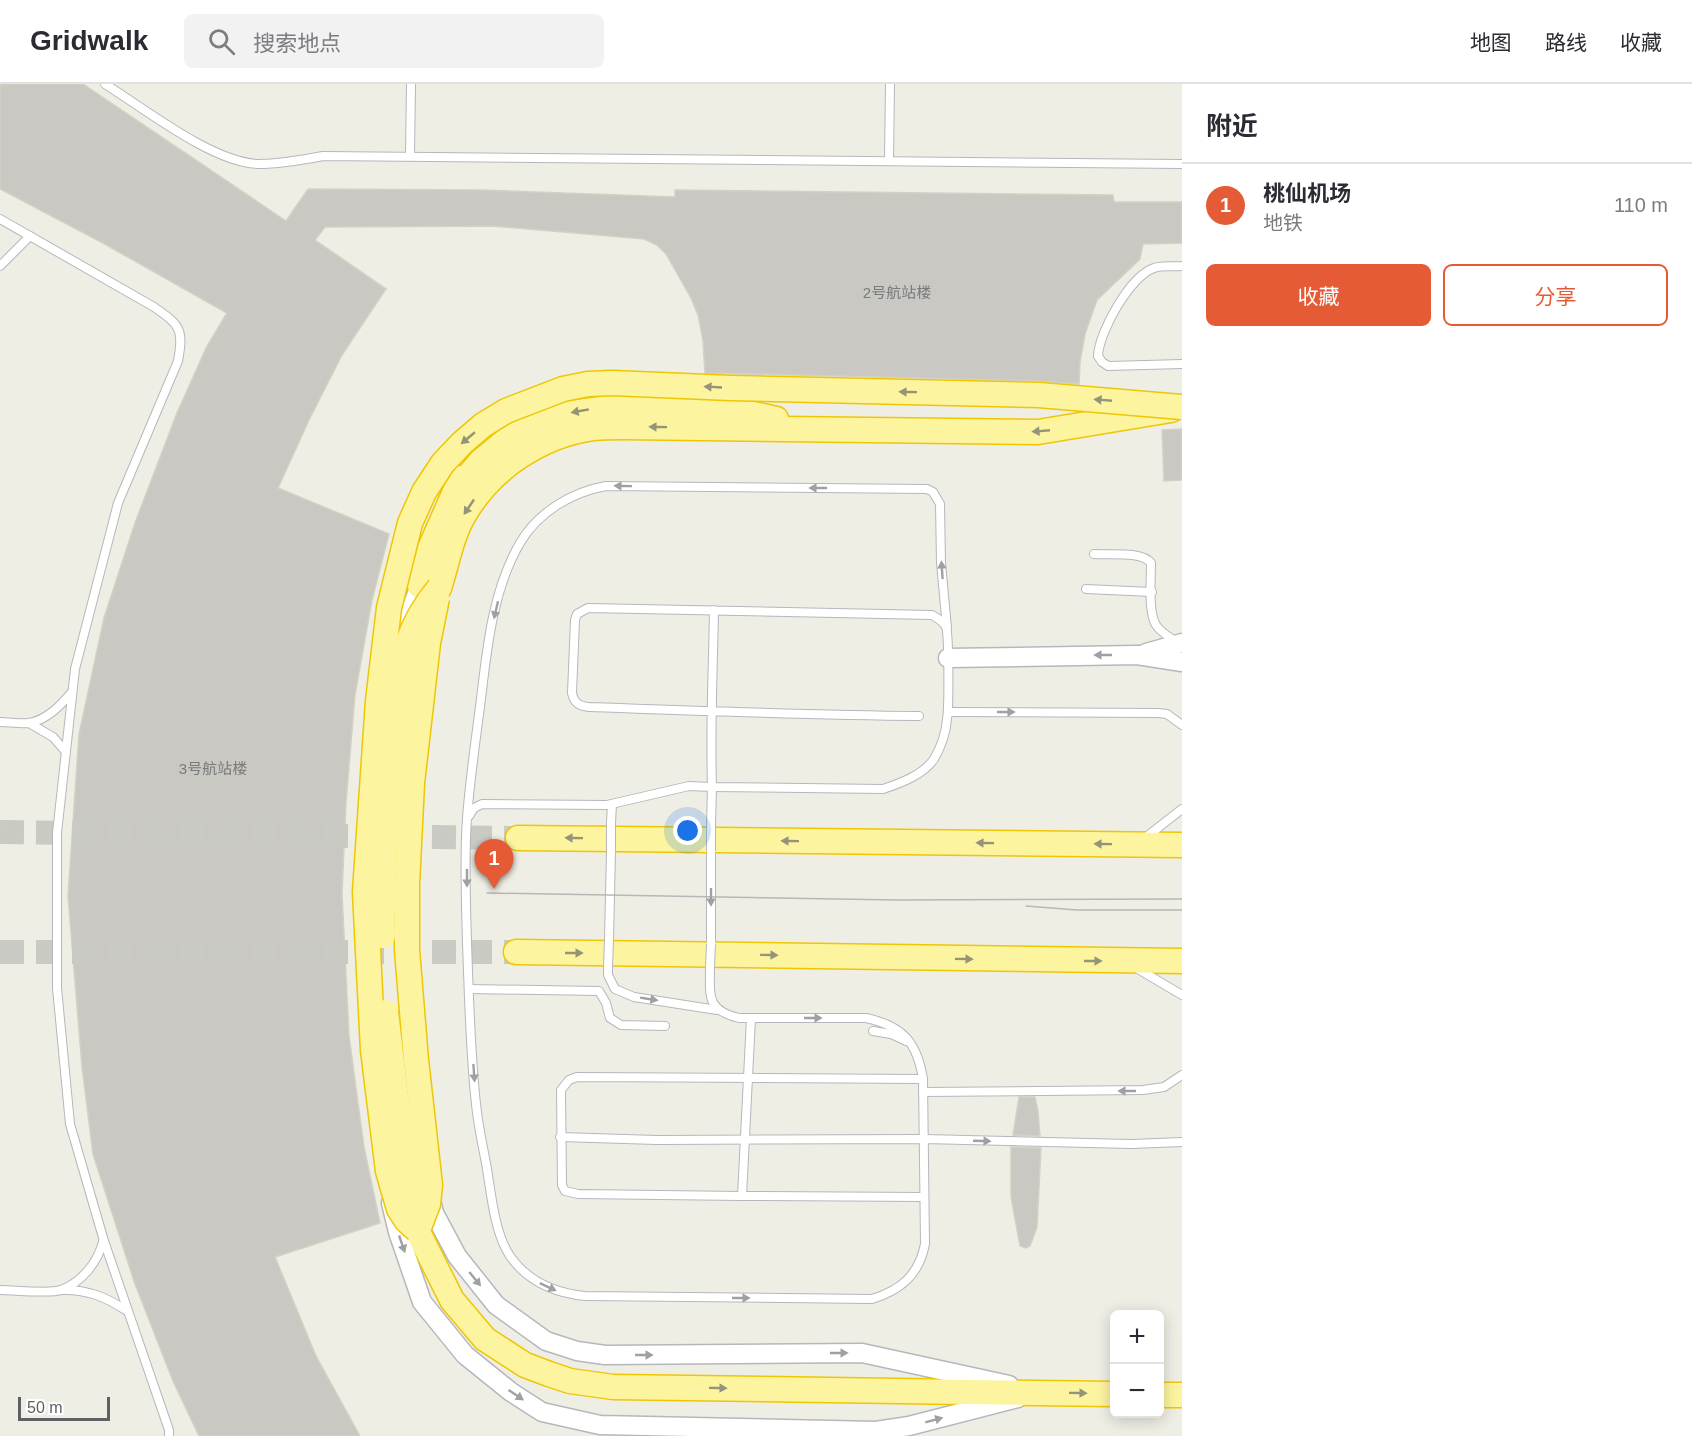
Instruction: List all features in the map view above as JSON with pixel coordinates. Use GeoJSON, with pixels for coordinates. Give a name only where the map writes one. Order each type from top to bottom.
{"type":"FeatureCollection","features":[{"type":"Feature","properties":{"kind":"highway"},"geometry":{"type":"LineString","coordinates":[[1110,1394],[613,1387],[570,1381],[525,1365],[485,1339],[452,1300],[417,1230],[399,1209],[388,1171],[373,1050],[366,903],[378,701],[389,608],[410,523],[424,492],[443,463],[462,442],[483,426],[506,411],[563,389],[588,384],[632,383],[731,388],[1039,395],[1182,407]]}},
{"type":"Feature","properties":{"kind":"highway"},"geometry":{"type":"LineString","coordinates":[[417,1230],[428,1204],[430,1185],[407,950],[407,884],[412,783],[428,643],[430,548],[462,474],[513,420],[563,389]]}},
{"type":"Feature","properties":{"kind":"highway"},"geometry":{"type":"LineString","coordinates":[[455,492],[481,462],[509,438],[543,421],[581,410],[617,407],[731,409],[825,429]]}},
{"type":"Feature","properties":{"kind":"highway"},"geometry":{"type":"LineString","coordinates":[[430,587],[464,514],[489,482],[522,454],[563,435],[593,428],[625,427],[1038,432],[1182,407]]}},
{"type":"Feature","properties":{"kind":"highway"},"geometry":{"type":"LineString","coordinates":[[518,838],[1182,845]]}},
{"type":"Feature","properties":{"kind":"highway"},"geometry":{"type":"LineString","coordinates":[[516,952],[1182,961]]}},
{"type":"Feature","properties":{"kind":"highway"},"geometry":{"type":"LineString","coordinates":[[1164,1395],[1182,1395]]}},
{"type":"Feature","properties":{"kind":"street"},"geometry":{"type":"LineString","coordinates":[[430,587],[405,622],[395,665],[378,781],[363,925],[370,1071],[386,1185],[398,1232],[422,1302],[465,1355],[511,1392],[542,1412],[600,1425],[876,1431],[909,1426],[1041,1392]]}},
{"type":"Feature","properties":{"kind":"street"},"geometry":{"type":"LineString","coordinates":[[430,587],[394,915],[406,1092],[434,1213],[457,1256],[496,1305],[546,1341],[577,1351],[605,1355],[862,1353],[1041,1392]]}},
{"type":"Feature","properties":{"kind":"street"},"geometry":{"type":"LineString","coordinates":[[948,658],[1137,655],[1181,650]]}},
{"type":"Feature","properties":{"kind":"lane"},"geometry":{"type":"LineString","coordinates":[[105,84],[212,153],[256,164],[323,156],[1182,164]]}},
{"type":"Feature","properties":{"kind":"lane"},"geometry":{"type":"LineString","coordinates":[[410,156],[411,84]]}},
{"type":"Feature","properties":{"kind":"lane"},"geometry":{"type":"LineString","coordinates":[[890,84],[890,160]]}},
{"type":"Feature","properties":{"kind":"lane"},"geometry":{"type":"LineString","coordinates":[[0,219],[154,307],[174,321],[182,339],[178,361],[118,503],[75,669],[57,833],[57,988],[70,1124],[104,1240],[169,1430],[169,1436]]}},
{"type":"Feature","properties":{"kind":"lane"},"geometry":{"type":"LineString","coordinates":[[0,266],[30,236]]}},
{"type":"Feature","properties":{"kind":"lane"},"geometry":{"type":"LineString","coordinates":[[1182,266],[1154,268],[1141,276],[1111,315],[1098,349],[1098,357],[1108,366],[1182,364]]}},
{"type":"Feature","properties":{"kind":"lane"},"geometry":{"type":"LineString","coordinates":[[467,820],[474,808],[482,804],[612,804],[689,786],[883,789],[901,783],[922,771],[933,760],[942,742],[948,712],[947,628],[941,563],[939,504],[933,492],[927,489],[606,486],[581,492],[556,506],[535,524],[520,543],[503,581],[487,653],[467,820],[469,989],[476,1105],[494,1208],[509,1255],[524,1272],[543,1286],[563,1294],[585,1296],[872,1299],[890,1293],[903,1284],[915,1271],[922,1258],[925,1244],[923,1078],[919,1057],[899,1030],[881,1021],[866,1018],[739,1018],[717,1010],[634,997],[615,989],[608,975],[612,804]]}},
{"type":"Feature","properties":{"kind":"lane"},"geometry":{"type":"LineString","coordinates":[[1094,554],[1139,555],[1148,559],[1151,563],[1152,607],[1156,625],[1181,650]]}},
{"type":"Feature","properties":{"kind":"lane"},"geometry":{"type":"LineString","coordinates":[[1086,589],[1152,592]]}},
{"type":"Feature","properties":{"kind":"lane"},"geometry":{"type":"LineString","coordinates":[[919,716],[580,706],[574,701],[572,693],[575,620],[581,610],[588,608],[714,610],[932,615],[947,628]]}},
{"type":"Feature","properties":{"kind":"lane"},"geometry":{"type":"LineString","coordinates":[[714,610],[710,967],[711,1000],[717,1010]]}},
{"type":"Feature","properties":{"kind":"lane"},"geometry":{"type":"LineString","coordinates":[[0,722],[30,723],[48,715],[61,705],[72,691]]}},
{"type":"Feature","properties":{"kind":"lane"},"geometry":{"type":"LineString","coordinates":[[948,712],[1148,712],[1167,714],[1182,725]]}},
{"type":"Feature","properties":{"kind":"lane"},"geometry":{"type":"LineString","coordinates":[[30,723],[53,737],[66,752]]}},
{"type":"Feature","properties":{"kind":"lane"},"geometry":{"type":"LineString","coordinates":[[1137,844],[1182,809]]}},
{"type":"Feature","properties":{"kind":"lane"},"geometry":{"type":"LineString","coordinates":[[1124,961],[1182,995]]}},
{"type":"Feature","properties":{"kind":"lane"},"geometry":{"type":"LineString","coordinates":[[469,989],[599,991],[606,1003],[610,1018],[621,1025],[665,1026]]}},
{"type":"Feature","properties":{"kind":"lane"},"geometry":{"type":"LineString","coordinates":[[742,1196],[751,1018]]}},
{"type":"Feature","properties":{"kind":"lane"},"geometry":{"type":"LineString","coordinates":[[873,1030],[891,1034],[910,1043]]}},
{"type":"Feature","properties":{"kind":"lane"},"geometry":{"type":"LineString","coordinates":[[923,1092],[1143,1090],[1164,1087],[1182,1075]]}},
{"type":"Feature","properties":{"kind":"lane"},"geometry":{"type":"LineString","coordinates":[[923,1078],[577,1077],[569,1080],[561,1090],[561,1137],[562,1185],[566,1191],[572,1193],[924,1197]]}},
{"type":"Feature","properties":{"kind":"lane"},"geometry":{"type":"LineString","coordinates":[[561,1137],[744,1140],[924,1139],[1043,1143],[1182,1142]]}},
{"type":"Feature","properties":{"kind":"lane"},"geometry":{"type":"LineString","coordinates":[[59,1290],[76,1281],[90,1268],[100,1254],[104,1240]]}},
{"type":"Feature","properties":{"kind":"lane"},"geometry":{"type":"LineString","coordinates":[[0,1290],[75,1290],[96,1293],[127,1311]]}},
{"type":"Feature","properties":{"kind":"building"},"geometry":{"type":"Polygon","coordinates":[[[0,84],[83,84],[286,221],[308,189],[481,190],[675,197],[675,190],[1113,195],[1114,202],[1182,202],[1182,243],[1143,244],[1140,259],[1097,300],[1085,334],[1079,384],[1039,381],[705,373],[703,340],[698,315],[691,298],[666,254],[657,245],[644,239],[493,226],[325,227],[315,240],[386,289],[342,355],[278,488],[389,534],[372,600],[355,695],[346,802],[342,894],[349,1036],[364,1147],[380,1223],[275,1257],[316,1356],[360,1436],[199,1436],[173,1381],[135,1284],[93,1154],[82,1067],[68,896],[79,734],[104,618],[135,523],[177,413],[207,346],[227,313],[101,242],[0,189],[0,84]]]}},
{"type":"Feature","properties":{"kind":"building"},"geometry":{"type":"Polygon","coordinates":[[[1182,429],[1182,480],[1164,481],[1162,430],[1182,429]]]}},
{"type":"Feature","properties":{"kind":"building"},"geometry":{"type":"Polygon","coordinates":[[[1019,1097],[1035,1097],[1040,1136],[1013,1135],[1019,1097]]]}},
{"type":"Feature","properties":{"kind":"building"},"geometry":{"type":"Polygon","coordinates":[[[1011,1147],[1041,1148],[1037,1227],[1030,1246],[1026,1248],[1020,1246],[1011,1197],[1011,1147]]]}},
{"type":"Feature","properties":{"kind":"tunnel"},"geometry":{"type":"LineString","coordinates":[[0,832],[518,838]]}},
{"type":"Feature","properties":{"kind":"tunnel"},"geometry":{"type":"LineString","coordinates":[[0,952],[516,952]]}},
{"type":"Feature","properties":{"kind":"tram line"},"geometry":{"type":"LineString","coordinates":[[487,893],[897,900],[1182,899]]}},
{"type":"Feature","properties":{"kind":"tram line"},"geometry":{"type":"LineString","coordinates":[[1026,906],[1077,910],[1182,910]]}},
{"type":"Feature","properties":{"kind":"place","name":"桃仙机场"},"geometry":{"type":"Point","coordinates":[494,889]}}]}
